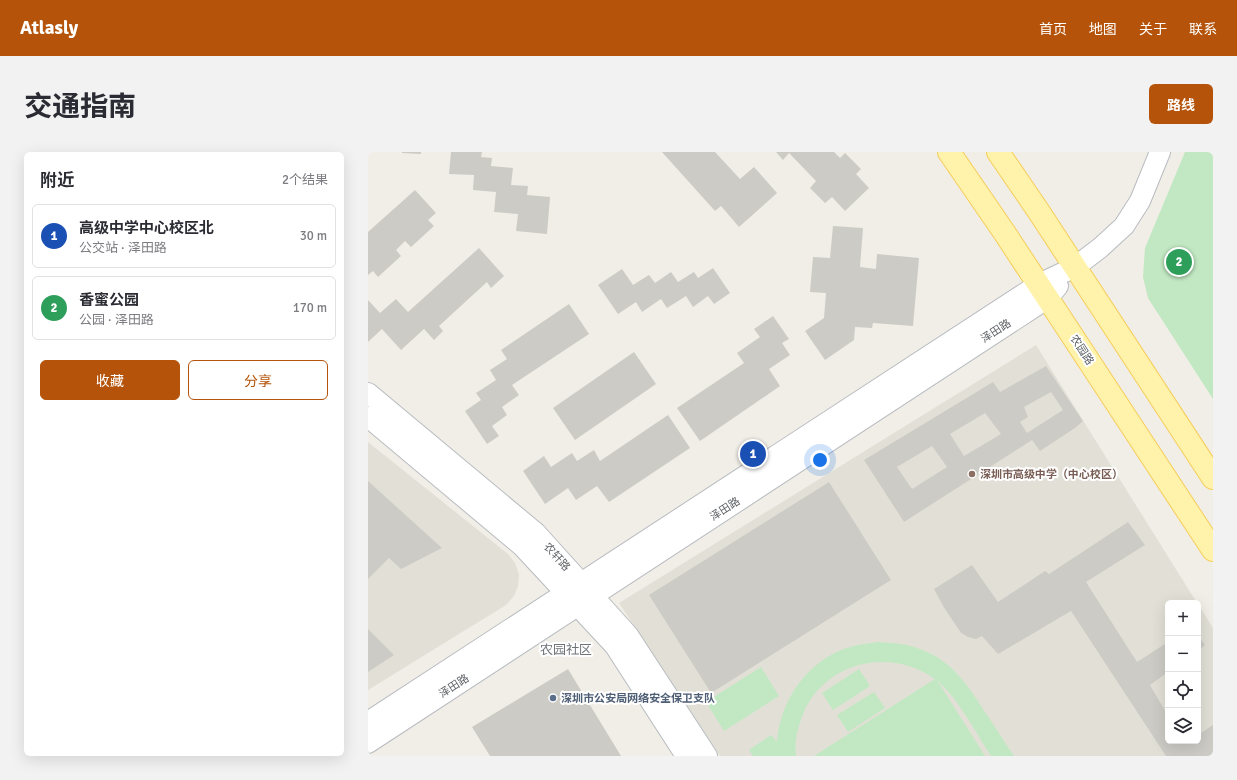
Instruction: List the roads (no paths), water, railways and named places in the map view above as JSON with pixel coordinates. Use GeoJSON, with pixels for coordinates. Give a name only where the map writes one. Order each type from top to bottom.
{"type":"FeatureCollection","features":[{"type":"Feature","properties":{"kind":"main road","name":"农园路"},"geometry":{"type":"LineString","coordinates":[[949,152],[1043,291],[1213,550]]}},
{"type":"Feature","properties":{"kind":"main road"},"geometry":{"type":"LineString","coordinates":[[998,152],[1213,478]]}},
{"type":"Feature","properties":{"kind":"street","name":"泽田路"},"geometry":{"type":"LineString","coordinates":[[368,722],[579,594],[1043,291],[1100,248],[1124,226],[1140,201],[1160,152]]}},
{"type":"Feature","properties":{"kind":"street","name":"农轩路"},"geometry":{"type":"LineString","coordinates":[[368,393],[536,533],[615,646],[686,756]]}},
{"type":"Feature","properties":{"kind":"street","name":"农轩路"},"geometry":{"type":"LineString","coordinates":[[368,417],[628,635],[707,756]]}},
{"type":"Feature","properties":{"kind":"street","name":"泽田路"},"geometry":{"type":"LineString","coordinates":[[368,743],[579,594]]}},
{"type":"Feature","properties":{"kind":"place","name":"香蜜公园"},"geometry":{"type":"Point","coordinates":[1179,262]}},
{"type":"Feature","properties":{"kind":"place","name":"高级中学中心校区北"},"geometry":{"type":"Point","coordinates":[753,454]}},
{"type":"Feature","properties":{"kind":"place","name":"深圳市高级中学（中心校区）"},"geometry":{"type":"Point","coordinates":[972,474]}},
{"type":"Feature","properties":{"kind":"place","name":"深圳市公安局网络安全保卫支队"},"geometry":{"type":"Point","coordinates":[553,698]}},
{"type":"Feature","properties":{"kind":"district","name":"农园社区"},"geometry":{"type":"Point","coordinates":[566,650]}}]}
